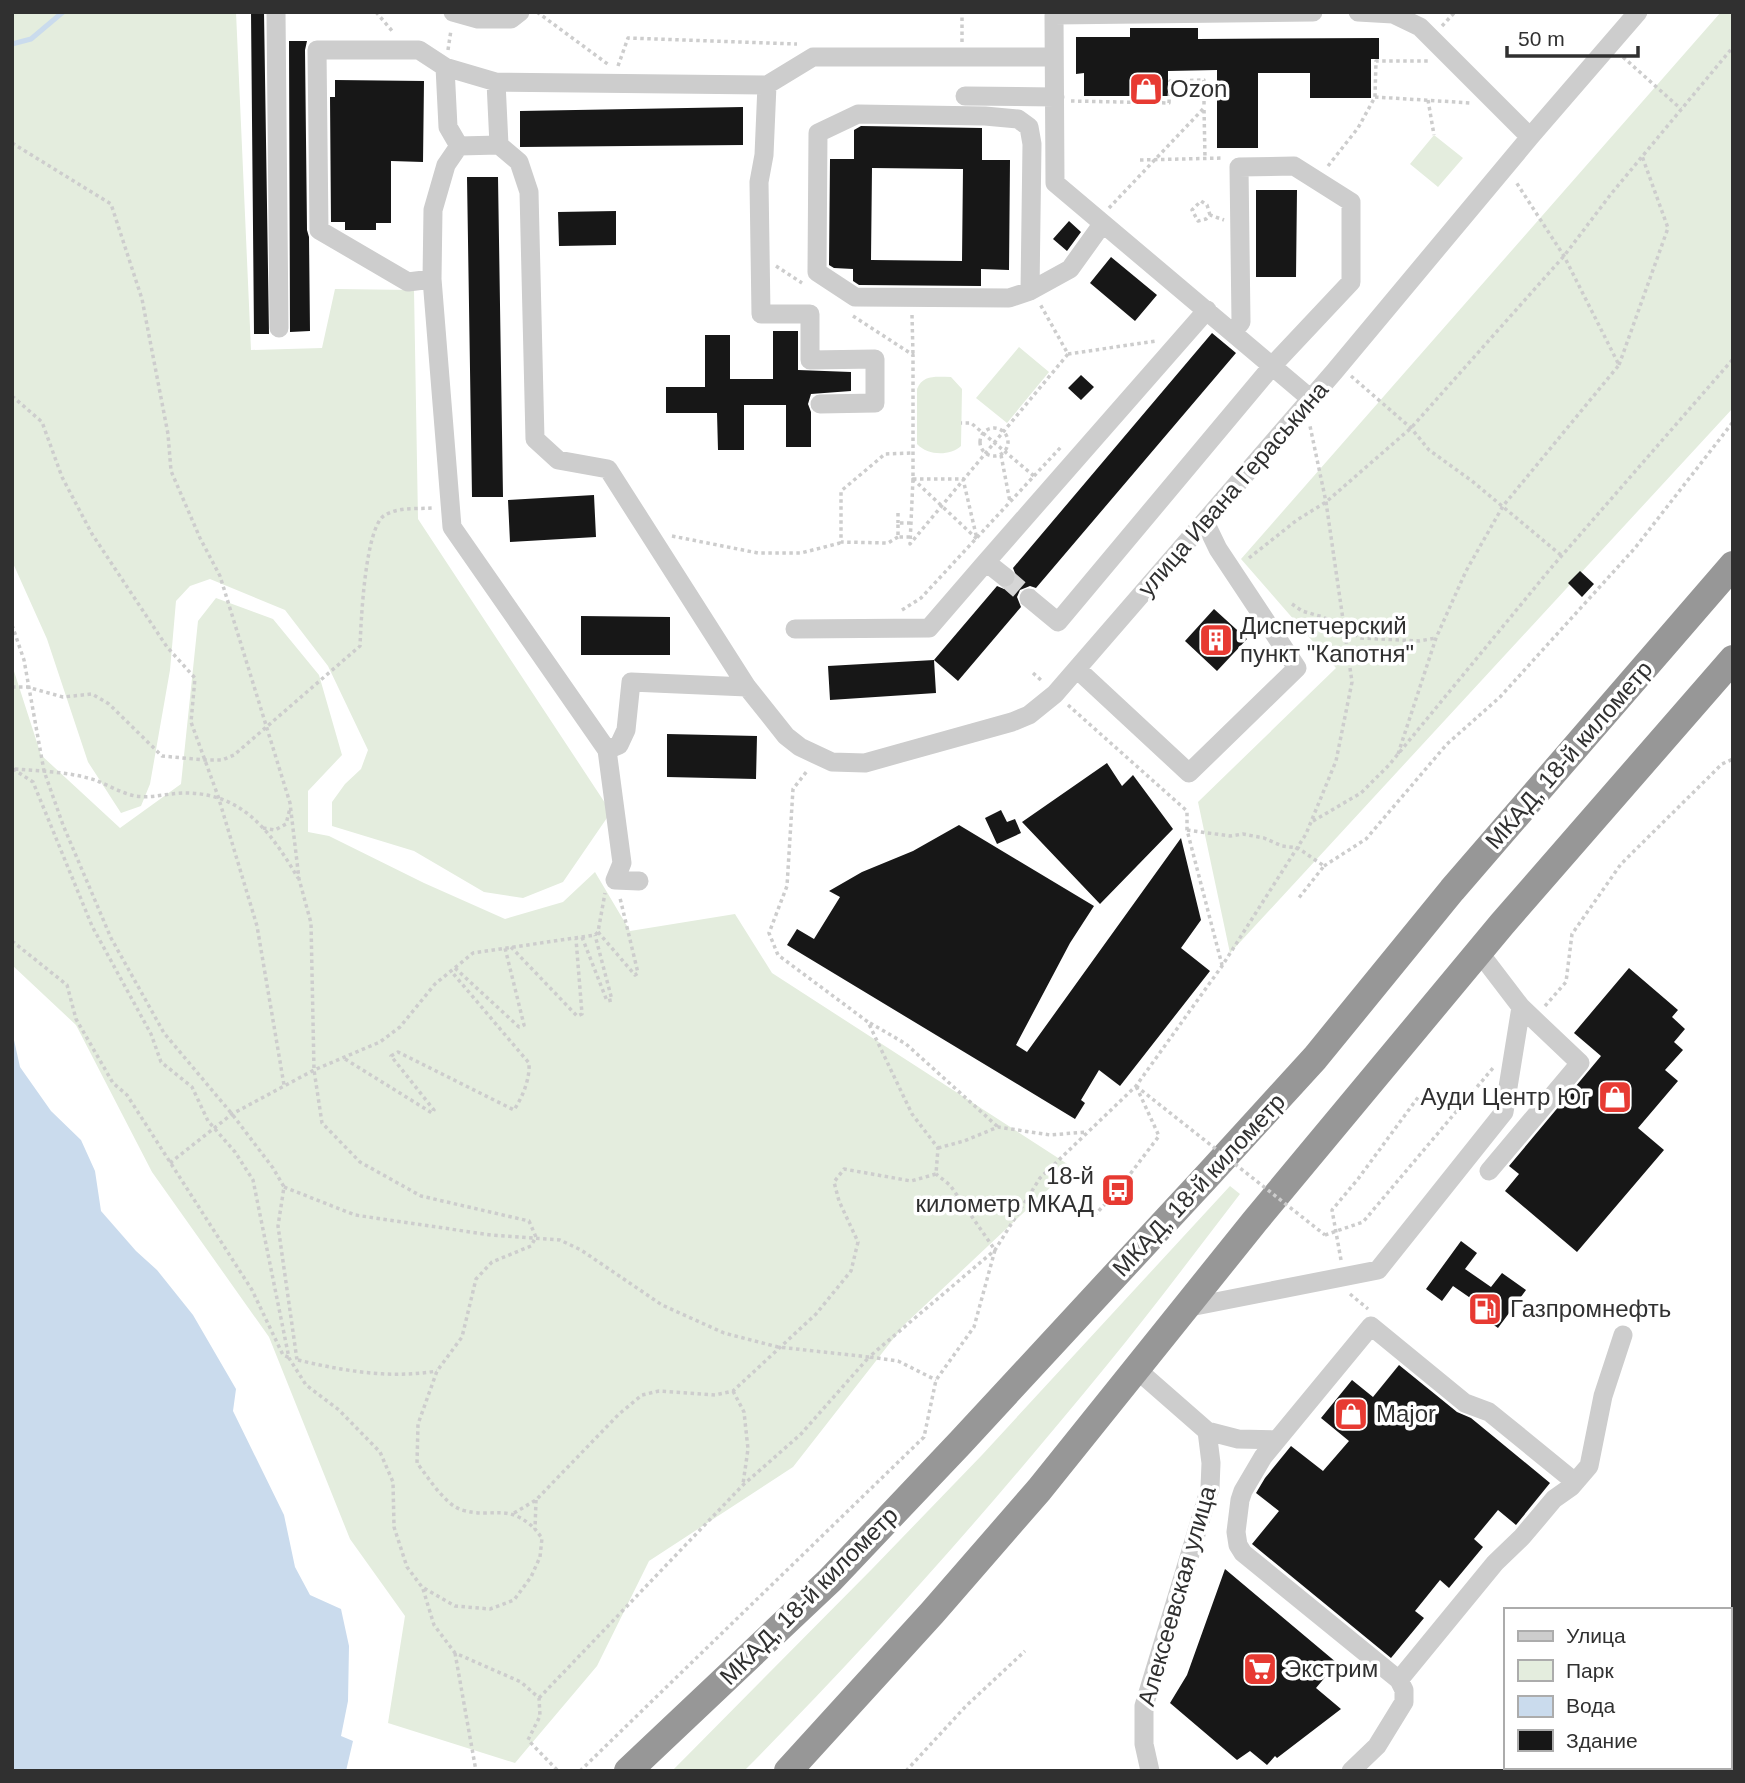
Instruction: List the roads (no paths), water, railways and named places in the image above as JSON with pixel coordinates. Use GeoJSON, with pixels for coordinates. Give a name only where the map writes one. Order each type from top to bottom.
{"type":"FeatureCollection","features":[{"type":"Feature","properties":{"kind":"highway","name":"МКАД, 18-й километр"},"geometry":{"type":"LineString","coordinates":[[628,1771],[830,1580],[1210,1173],[1315,1058],[1452,890],[1733,565]]}},
{"type":"Feature","properties":{"kind":"highway"},"geometry":{"type":"LineString","coordinates":[[788,1771],[932,1613],[1039,1490],[1255,1221],[1479,952],[1733,659]]}},
{"type":"Feature","properties":{"kind":"street"},"geometry":{"type":"LineString","coordinates":[[276,12],[279,328]]}},
{"type":"Feature","properties":{"kind":"street"},"geometry":{"type":"LineString","coordinates":[[454,13],[478,19],[511,19],[520,12]]}},
{"type":"Feature","properties":{"kind":"street"},"geometry":{"type":"LineString","coordinates":[[1311,399],[1055,183],[1062,99],[1054,57],[1054,15],[1313,12]]}},
{"type":"Feature","properties":{"kind":"street"},"geometry":{"type":"LineString","coordinates":[[1358,12],[1393,14],[1420,27],[1530,137]]}},
{"type":"Feature","properties":{"kind":"street","name":"улица Ивана Гераськина"},"geometry":{"type":"LineString","coordinates":[[499,145],[519,162],[529,192],[535,439],[558,460],[608,469],[747,687],[786,736],[817,757],[847,764],[882,760],[1012,722],[1029,715],[1055,694],[1205,522],[1211,511],[1311,399],[1638,12]]}},
{"type":"Feature","properties":{"kind":"street"},"geometry":{"type":"LineString","coordinates":[[432,279],[408,282],[319,230],[317,50],[419,50],[445,67],[496,82],[767,85],[813,57],[1054,57]]}},
{"type":"Feature","properties":{"kind":"street"},"geometry":{"type":"LineString","coordinates":[[445,67],[448,127],[459,146]]}},
{"type":"Feature","properties":{"kind":"street"},"geometry":{"type":"LineString","coordinates":[[459,146],[499,145],[496,82]]}},
{"type":"Feature","properties":{"kind":"street"},"geometry":{"type":"LineString","coordinates":[[767,85],[764,155],[759,182],[761,314],[810,314],[810,360],[875,359],[876,403],[820,404]]}},
{"type":"Feature","properties":{"kind":"street"},"geometry":{"type":"LineString","coordinates":[[965,96],[1062,99]]}},
{"type":"Feature","properties":{"kind":"street"},"geometry":{"type":"LineString","coordinates":[[1030,292],[1032,144],[1028,127],[1018,119],[858,114],[818,133],[817,272],[855,297],[1009,298],[1030,292],[1070,269],[1102,221]]}},
{"type":"Feature","properties":{"kind":"street"},"geometry":{"type":"LineString","coordinates":[[459,146],[446,165],[433,210],[432,279],[452,527],[607,750],[622,863],[611,881],[639,881]]}},
{"type":"Feature","properties":{"kind":"street"},"geometry":{"type":"LineString","coordinates":[[1029,597],[1058,622],[1273,365],[1351,282],[1351,202],[1294,166],[1238,166],[1241,322],[1233,332]]}},
{"type":"Feature","properties":{"kind":"street"},"geometry":{"type":"LineString","coordinates":[[795,629],[929,628],[1207,310]]}},
{"type":"Feature","properties":{"kind":"street"},"geometry":{"type":"LineString","coordinates":[[1077,669],[1189,773],[1297,668],[1218,549],[1205,522]]}},
{"type":"Feature","properties":{"kind":"street"},"geometry":{"type":"LineString","coordinates":[[986,562],[1005,578]]}},
{"type":"Feature","properties":{"kind":"street"},"geometry":{"type":"LineString","coordinates":[[607,750],[619,746],[626,730],[631,682],[747,687]]}},
{"type":"Feature","properties":{"kind":"street"},"geometry":{"type":"LineString","coordinates":[[1479,952],[1521,1007],[1580,1063],[1489,1171]]}},
{"type":"Feature","properties":{"kind":"street"},"geometry":{"type":"LineString","coordinates":[[1185,1308],[1378,1270],[1504,1112],[1521,1007]]}},
{"type":"Feature","properties":{"kind":"street"},"geometry":{"type":"LineString","coordinates":[[1351,1771],[1377,1746],[1404,1702],[1404,1690],[1398,1680],[1243,1553],[1238,1545],[1236,1532],[1240,1500],[1263,1457],[1371,1326],[1465,1403],[1489,1412],[1575,1482]]}},
{"type":"Feature","properties":{"kind":"street"},"geometry":{"type":"LineString","coordinates":[[1398,1680],[1495,1563],[1522,1537],[1554,1499],[1589,1466],[1603,1396],[1623,1335]]}},
{"type":"Feature","properties":{"kind":"street"},"geometry":{"type":"LineString","coordinates":[[1135,1368],[1207,1431],[1238,1439],[1277,1440]]}},
{"type":"Feature","properties":{"kind":"street","name":"Алексеевская улица"},"geometry":{"type":"LineString","coordinates":[[1150,1771],[1144,1744],[1144,1706],[1210,1488],[1211,1463],[1207,1431]]}},
{"type":"Feature","properties":{"kind":"water"},"geometry":{"type":"Polygon","coordinates":[[[12,1031],[20,1067],[51,1111],[81,1140],[95,1171],[101,1211],[136,1251],[157,1270],[193,1315],[236,1389],[233,1411],[284,1515],[295,1567],[310,1595],[341,1609],[349,1646],[348,1701],[341,1736],[353,1741],[346,1771],[12,1771],[12,1031]]]}},
{"type":"Feature","properties":{"kind":"waterway"},"geometry":{"type":"LineString","coordinates":[[12,44],[31,39],[63,12]]}},
{"type":"Feature","properties":{"kind":"tunnel"},"geometry":{"type":"LineString","coordinates":[[1005,577],[1029,598]]}},
{"type":"Feature","properties":{"kind":"place","name":"Ozon"},"geometry":{"type":"Point","coordinates":[1146,89]}},
{"type":"Feature","properties":{"kind":"place","name":"Диспетчерский пункт \"Капотня\""},"geometry":{"type":"Point","coordinates":[1216,640]}},
{"type":"Feature","properties":{"kind":"place","name":"Ауди Центр Юг"},"geometry":{"type":"Point","coordinates":[1615,1097]}},
{"type":"Feature","properties":{"kind":"place","name":"18-й километр МКАД"},"geometry":{"type":"Point","coordinates":[1118,1190]}},
{"type":"Feature","properties":{"kind":"place","name":"Газпромнефть"},"geometry":{"type":"Point","coordinates":[1485,1309]}},
{"type":"Feature","properties":{"kind":"place","name":"Major"},"geometry":{"type":"Point","coordinates":[1351,1414]}},
{"type":"Feature","properties":{"kind":"place","name":"Экстрим"},"geometry":{"type":"Point","coordinates":[1260,1669]}}]}
